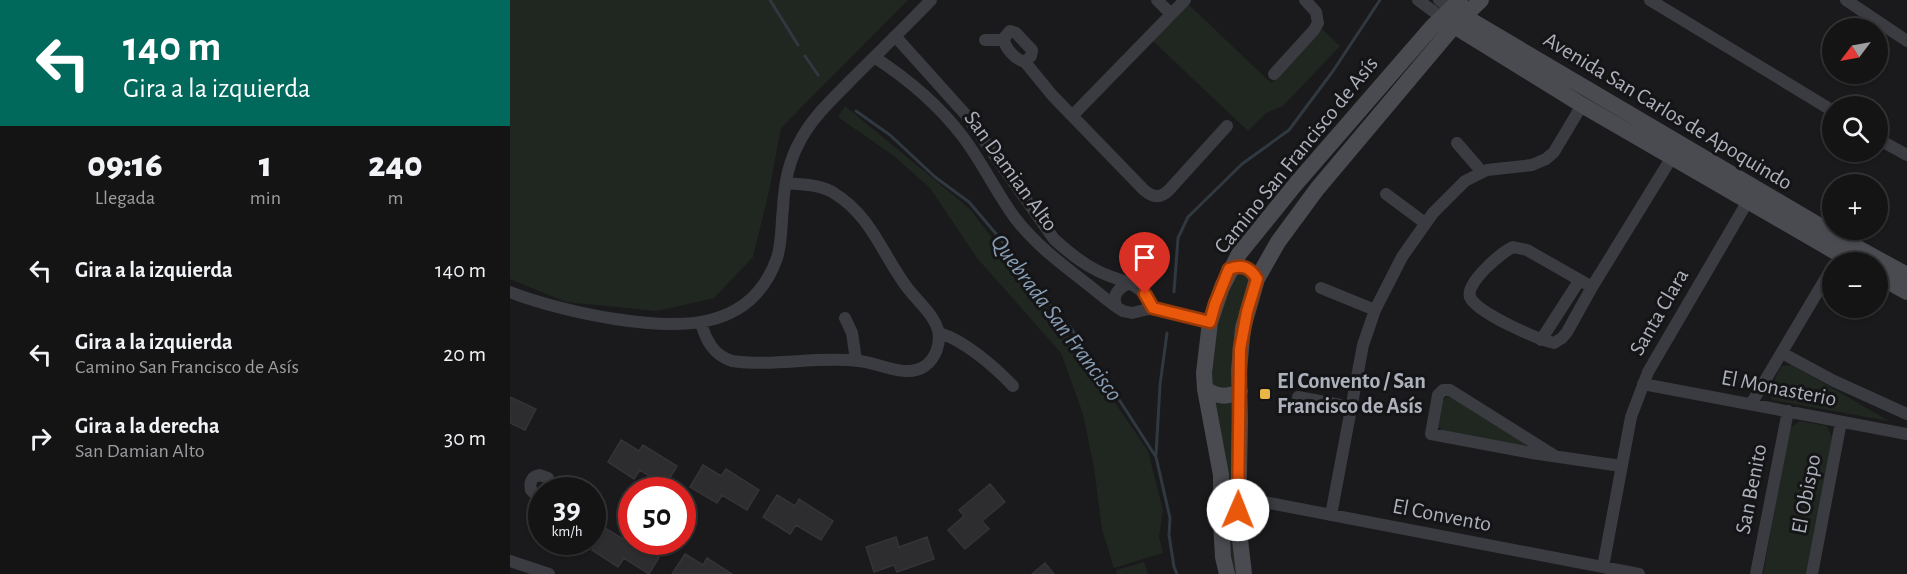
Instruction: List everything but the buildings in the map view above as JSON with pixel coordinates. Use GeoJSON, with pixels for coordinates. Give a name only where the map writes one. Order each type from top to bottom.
{"type":"FeatureCollection","features":[{"type":"Feature","properties":{"kind":"main road","name":"Camino San Francisco de Asís"},"geometry":{"type":"LineString","coordinates":[[1227,574],[1223,557],[1221,475],[1205,389],[1205,356],[1210,322],[1229,269],[1258,229],[1316,160],[1451,11],[1481,0]]}},
{"type":"Feature","properties":{"kind":"main road","name":"Camino San Francisco de Asís"},"geometry":{"type":"LineString","coordinates":[[1244,574],[1238,497],[1240,359],[1243,328],[1257,279],[1278,242],[1451,11]]}},
{"type":"Feature","properties":{"kind":"main road","name":"Avenida San Carlos de Apoquindo"},"geometry":{"type":"LineString","coordinates":[[1451,11],[1582,105],[1672,158],[1751,195]]}},
{"type":"Feature","properties":{"kind":"main road","name":"Avenida San Carlos de Apoquindo"},"geometry":{"type":"LineString","coordinates":[[1451,11],[1751,195],[1832,252]]}},
{"type":"Feature","properties":{"kind":"main road"},"geometry":{"type":"LineString","coordinates":[[1316,160],[1333,171]]}},
{"type":"Feature","properties":{"kind":"main road"},"geometry":{"type":"LineString","coordinates":[[1229,269],[1237,266],[1246,267],[1257,279]]}},
{"type":"Feature","properties":{"kind":"main road","name":"Avenida San Carlos de Apoquindo"},"geometry":{"type":"LineString","coordinates":[[1888,270],[1907,275]]}},
{"type":"Feature","properties":{"kind":"main road"},"geometry":{"type":"LineString","coordinates":[[1888,282],[1907,292]]}},
{"type":"Feature","properties":{"kind":"main road"},"geometry":{"type":"LineString","coordinates":[[1205,389],[1222,396],[1240,391]]}},
{"type":"Feature","properties":{"kind":"street"},"geometry":{"type":"LineString","coordinates":[[510,292],[553,307],[620,320],[681,326],[721,317],[743,304],[762,285],[770,272],[780,245],[786,183],[797,146],[810,123],[931,0]]}},
{"type":"Feature","properties":{"kind":"street"},"geometry":{"type":"LineString","coordinates":[[1157,0],[1171,14]]}},
{"type":"Feature","properties":{"kind":"street"},"geometry":{"type":"LineString","coordinates":[[1072,116],[1185,0]]}},
{"type":"Feature","properties":{"kind":"street"},"geometry":{"type":"LineString","coordinates":[[1274,74],[1318,23],[1316,12],[1305,0]]}},
{"type":"Feature","properties":{"kind":"street","name":"Avenida San Carlos de Apoquindo"},"geometry":{"type":"LineString","coordinates":[[1418,0],[1451,11]]}},
{"type":"Feature","properties":{"kind":"street"},"geometry":{"type":"LineString","coordinates":[[1650,0],[1822,104]]}},
{"type":"Feature","properties":{"kind":"street"},"geometry":{"type":"LineString","coordinates":[[1846,0],[1907,41]]}},
{"type":"Feature","properties":{"kind":"street"},"geometry":{"type":"LineString","coordinates":[[986,40],[1003,40],[1008,32],[1012,30],[1016,33],[1032,50],[1031,56],[1025,62],[1041,83],[1144,190],[1154,196],[1169,190],[1227,126]]}},
{"type":"Feature","properties":{"kind":"street","name":"San Damian Alto"},"geometry":{"type":"LineString","coordinates":[[895,36],[966,115],[1054,239],[1089,267],[1141,290],[1153,308]]}},
{"type":"Feature","properties":{"kind":"street","name":"San Damian Alto"},"geometry":{"type":"LineString","coordinates":[[874,57],[924,94],[952,124],[971,148],[1016,219],[1045,252],[1117,307]]}},
{"type":"Feature","properties":{"kind":"street"},"geometry":{"type":"LineString","coordinates":[[1331,515],[1363,345],[1375,310],[1402,257],[1425,223],[1455,190],[1471,177],[1482,172],[1532,165],[1546,159],[1558,147],[1582,105]]}},
{"type":"Feature","properties":{"kind":"street"},"geometry":{"type":"LineString","coordinates":[[1457,143],[1482,172]]}},
{"type":"Feature","properties":{"kind":"street"},"geometry":{"type":"LineString","coordinates":[[1888,145],[1907,155]]}},
{"type":"Feature","properties":{"kind":"street"},"geometry":{"type":"LineString","coordinates":[[1592,287],[1527,250],[1513,246],[1503,252],[1480,274],[1469,292],[1476,304],[1521,332],[1554,343],[1562,338],[1672,158]]}},
{"type":"Feature","properties":{"kind":"street"},"geometry":{"type":"LineString","coordinates":[[700,323],[715,351],[732,361],[856,360],[901,371],[917,370],[933,359],[939,343],[939,333],[931,316],[904,284],[874,232],[856,209],[828,190],[816,186],[786,183]]}},
{"type":"Feature","properties":{"kind":"street"},"geometry":{"type":"LineString","coordinates":[[1386,194],[1425,223]]}},
{"type":"Feature","properties":{"kind":"street","name":"Santa Clara"},"geometry":{"type":"LineString","coordinates":[[1603,567],[1631,417],[1643,384],[1751,195]]}},
{"type":"Feature","properties":{"kind":"street"},"geometry":{"type":"LineString","coordinates":[[1541,340],[1580,281]]}},
{"type":"Feature","properties":{"kind":"street"},"geometry":{"type":"LineString","coordinates":[[1129,283],[1116,293],[1114,301],[1117,307],[1132,313],[1153,308],[1210,322]]}},
{"type":"Feature","properties":{"kind":"street"},"geometry":{"type":"LineString","coordinates":[[1321,288],[1375,310]]}},
{"type":"Feature","properties":{"kind":"street"},"geometry":{"type":"LineString","coordinates":[[1751,404],[1822,289]]}},
{"type":"Feature","properties":{"kind":"street"},"geometry":{"type":"LineString","coordinates":[[845,318],[852,333],[856,360]]}},
{"type":"Feature","properties":{"kind":"street"},"geometry":{"type":"LineString","coordinates":[[939,333],[951,337],[976,354],[1013,386]]}},
{"type":"Feature","properties":{"kind":"street","name":"El Monasterio"},"geometry":{"type":"LineString","coordinates":[[1782,353],[1834,381],[1907,414]]}},
{"type":"Feature","properties":{"kind":"street","name":"El Monasterio"},"geometry":{"type":"LineString","coordinates":[[1643,384],[1907,434]]}},
{"type":"Feature","properties":{"kind":"street"},"geometry":{"type":"LineString","coordinates":[[1555,456],[1450,390],[1443,390],[1438,395],[1431,434],[1555,456],[1621,466]]}},
{"type":"Feature","properties":{"kind":"street"},"geometry":{"type":"LineString","coordinates":[[1298,397],[1351,407]]}},
{"type":"Feature","properties":{"kind":"street","name":"San Benito"},"geometry":{"type":"LineString","coordinates":[[1756,574],[1788,411]]}},
{"type":"Feature","properties":{"kind":"street","name":"El Obispo"},"geometry":{"type":"LineString","coordinates":[[1812,574],[1841,422]]}},
{"type":"Feature","properties":{"kind":"street","name":"El Convento"},"geometry":{"type":"LineString","coordinates":[[1238,497],[1639,574]]}},
{"type":"Feature","properties":{"kind":"street"},"geometry":{"type":"LineString","coordinates":[[510,561],[549,574]]}},
{"type":"Feature","properties":{"kind":"shaded area"},"geometry":{"type":"Polygon","coordinates":[[[510,0],[908,0],[781,128],[753,257],[714,298],[657,311],[566,302],[510,279],[510,0]]]}},
{"type":"Feature","properties":{"kind":"shaded area"},"geometry":{"type":"Polygon","coordinates":[[[1187,3],[1271,83],[1322,29],[1340,46],[1283,106],[1266,113],[1248,131],[1152,40],[1187,3]]]}},
{"type":"Feature","properties":{"kind":"shaded area"},"geometry":{"type":"Polygon","coordinates":[[[845,106],[970,209],[1061,324],[1148,451],[1163,510],[1159,536],[1163,553],[1114,568],[1102,529],[1094,467],[1083,414],[1061,353],[977,258],[930,188],[894,156],[838,117],[845,106]]]}},
{"type":"Feature","properties":{"kind":"shaded area"},"geometry":{"type":"Polygon","coordinates":[[[1238,269],[1249,273],[1251,281],[1234,382],[1225,391],[1212,384],[1213,331],[1238,269]]]}},
{"type":"Feature","properties":{"kind":"shaded area"},"geometry":{"type":"Polygon","coordinates":[[[1792,365],[1889,421],[1772,400],[1769,392],[1781,366],[1792,365]]]}},
{"type":"Feature","properties":{"kind":"shaded area"},"geometry":{"type":"Polygon","coordinates":[[[1452,396],[1526,441],[1525,446],[1442,432],[1438,425],[1441,402],[1446,397],[1452,396]]]}},
{"type":"Feature","properties":{"kind":"shaded area"},"geometry":{"type":"Polygon","coordinates":[[[1234,399],[1238,574],[1233,574],[1214,401],[1234,399]]]}},
{"type":"Feature","properties":{"kind":"shaded area"},"geometry":{"type":"Polygon","coordinates":[[[1800,421],[1827,426],[1832,437],[1807,574],[1763,574],[1790,428],[1800,421]]]}},
{"type":"Feature","properties":{"kind":"shaded area"},"geometry":{"type":"Polygon","coordinates":[[[1144,562],[1148,574],[1117,574],[1116,570],[1144,562]]]}},
{"type":"Feature","properties":{"kind":"waterway","name":"Quebrada San Francisco"},"geometry":{"type":"LineString","coordinates":[[770,0],[798,45]]}},
{"type":"Feature","properties":{"kind":"waterway"},"geometry":{"type":"LineString","coordinates":[[1174,292],[1178,238],[1188,217],[1242,164],[1289,130],[1333,71],[1380,0]]}},
{"type":"Feature","properties":{"kind":"waterway","name":"Quebrada San Francisco"},"geometry":{"type":"LineString","coordinates":[[805,56],[818,75]]}},
{"type":"Feature","properties":{"kind":"waterway","name":"Quebrada San Francisco"},"geometry":{"type":"LineString","coordinates":[[856,111],[890,135],[935,177],[969,202],[1003,242],[1031,282],[1071,328],[1156,457],[1170,518],[1169,535],[1177,574]]}},
{"type":"Feature","properties":{"kind":"waterway"},"geometry":{"type":"LineString","coordinates":[[1156,455],[1160,385],[1167,333]]}},
{"type":"Feature","properties":{"kind":"place","name":"El Convento / San Francisco de Asís"},"geometry":{"type":"Point","coordinates":[1265,394]}},
{"type":"Feature","properties":{"kind":"route"},"geometry":{"type":"LineString","coordinates":[[1145,294],[1153,308],[1210,322],[1229,269],[1237,266],[1246,267],[1257,279],[1243,328],[1240,349],[1238,510]]}}]}
